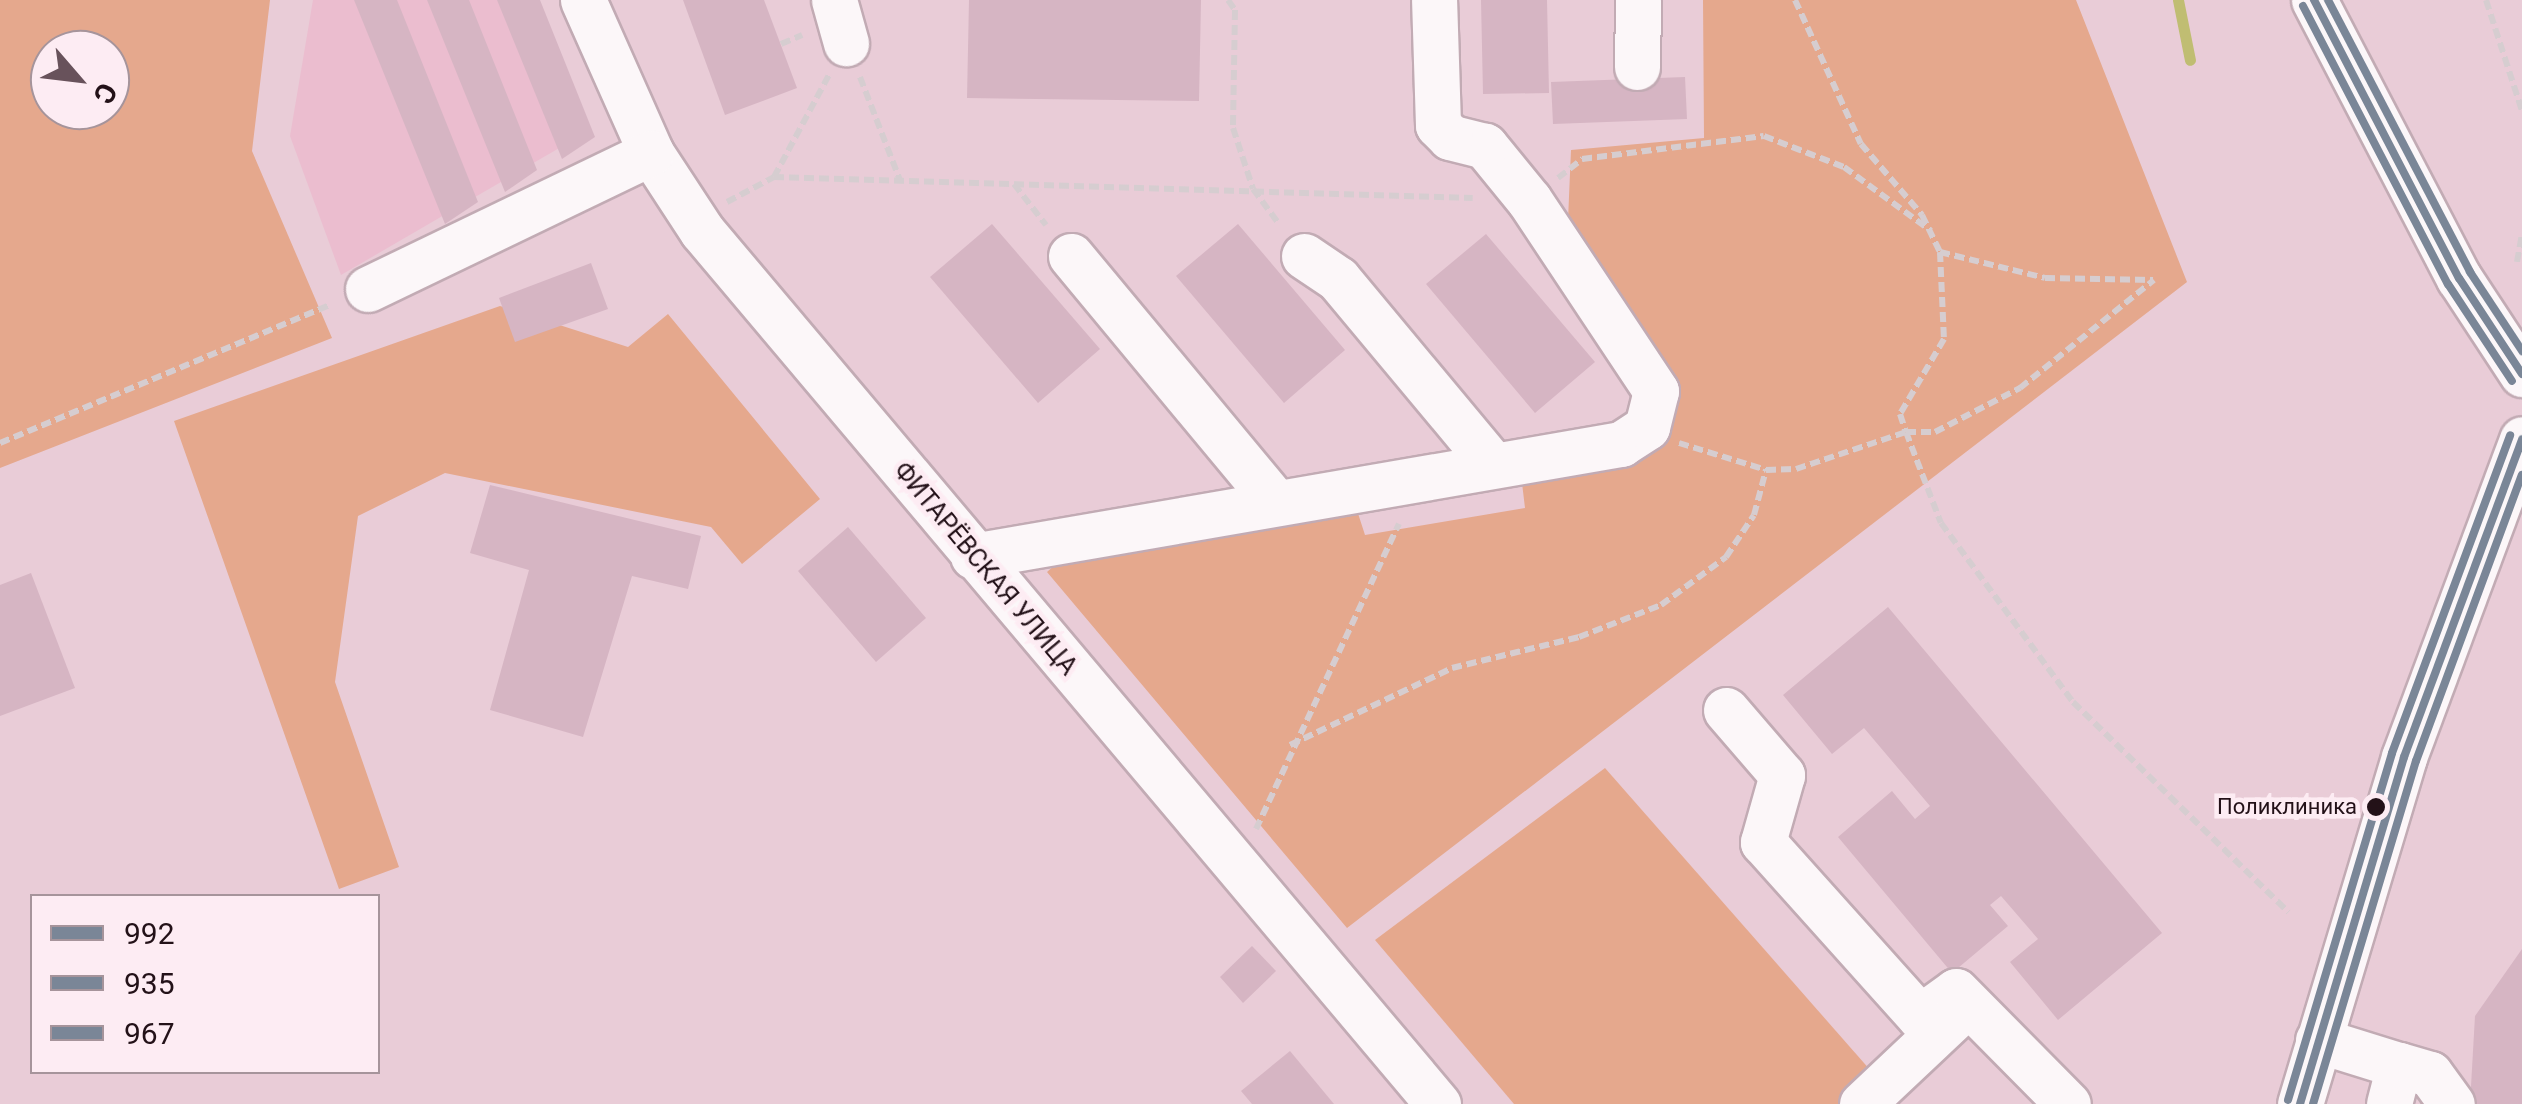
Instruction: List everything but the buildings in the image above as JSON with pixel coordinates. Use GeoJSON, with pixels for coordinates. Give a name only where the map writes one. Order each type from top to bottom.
{"type":"FeatureCollection","features":[{"type":"Feature","properties":{"kind":"street","name":"ФИТАРЁВСКАЯ УЛИЦА"},"geometry":{"type":"LineString","coordinates":[[582,0],[651,154],[702,231],[1438,1104]]}},
{"type":"Feature","properties":{"kind":"street"},"geometry":{"type":"LineString","coordinates":[[834,0],[846,43]]}},
{"type":"Feature","properties":{"kind":"street"},"geometry":{"type":"LineString","coordinates":[[973,556],[1620,444],[1647,427],[1656,391],[1529,200],[1485,146],[1450,137],[1438,125],[1434,0]]}},
{"type":"Feature","properties":{"kind":"street"},"geometry":{"type":"LineString","coordinates":[[1637,67],[1638,0]]}},
{"type":"Feature","properties":{"kind":"street"},"geometry":{"type":"LineString","coordinates":[[2314,0],[2459,278],[2522,374]]}},
{"type":"Feature","properties":{"kind":"street"},"geometry":{"type":"LineString","coordinates":[[368,289],[651,154]]}},
{"type":"Feature","properties":{"kind":"street"},"geometry":{"type":"LineString","coordinates":[[1070,256],[1276,504]]}},
{"type":"Feature","properties":{"kind":"street"},"geometry":{"type":"LineString","coordinates":[[1304,256],[1338,279],[1493,465]]}},
{"type":"Feature","properties":{"kind":"street"},"geometry":{"type":"LineString","coordinates":[[2300,1104],[2410,741],[2522,439]]}},
{"type":"Feature","properties":{"kind":"street"},"geometry":{"type":"LineString","coordinates":[[1726,710],[1782,775],[1763,842],[1920,1018],[1956,991],[2068,1104]]}},
{"type":"Feature","properties":{"kind":"street"},"geometry":{"type":"LineString","coordinates":[[1862,1104],[1968,1003]]}},
{"type":"Feature","properties":{"kind":"street"},"geometry":{"type":"LineString","coordinates":[[2318,1040],[2394,1085],[2430,1074],[2452,1104]]}},
{"type":"Feature","properties":{"kind":"path"},"geometry":{"type":"LineString","coordinates":[[1228,0],[1236,10],[1233,128],[1253,189]]}},
{"type":"Feature","properties":{"kind":"path"},"geometry":{"type":"LineString","coordinates":[[1796,0],[1862,144],[1931,231],[1940,252],[1944,339],[1900,414],[1941,523],[2073,702],[2288,912]]}},
{"type":"Feature","properties":{"kind":"path"},"geometry":{"type":"LineString","coordinates":[[2486,0],[2522,112]]}},
{"type":"Feature","properties":{"kind":"path"},"geometry":{"type":"LineString","coordinates":[[774,177],[846,43]]}},
{"type":"Feature","properties":{"kind":"path"},"geometry":{"type":"LineString","coordinates":[[846,43],[900,180]]}},
{"type":"Feature","properties":{"kind":"path"},"geometry":{"type":"LineString","coordinates":[[721,205],[774,177],[1529,200],[1582,159],[1764,136],[1844,167],[1931,231]]}},
{"type":"Feature","properties":{"kind":"path"},"geometry":{"type":"LineString","coordinates":[[1013,183],[1070,256]]}},
{"type":"Feature","properties":{"kind":"path"},"geometry":{"type":"LineString","coordinates":[[2517,262],[2522,235]]}},
{"type":"Feature","properties":{"kind":"path"},"geometry":{"type":"LineString","coordinates":[[1647,427],[1766,470],[1814,466],[1906,432],[1935,432],[2020,388],[2154,280],[2045,278],[1940,252]]}},
{"type":"Feature","properties":{"kind":"path"},"geometry":{"type":"LineString","coordinates":[[0,443],[368,289]]}},
{"type":"Feature","properties":{"kind":"path"},"geometry":{"type":"LineString","coordinates":[[1290,745],[1452,668],[1578,637],[1661,605],[1726,556],[1754,515],[1766,470]]}},
{"type":"Feature","properties":{"kind":"path"},"geometry":{"type":"LineString","coordinates":[[1256,830],[1290,745],[1423,478]]}},
{"type":"Feature","properties":{"kind":"shaded area"},"geometry":{"type":"Polygon","coordinates":[[[0,0],[270,0],[252,151],[332,338],[0,468],[0,0]]]}},
{"type":"Feature","properties":{"kind":"shaded area"},"geometry":{"type":"Polygon","coordinates":[[[313,0],[539,0],[561,147],[341,275],[290,136],[313,0]]]}},
{"type":"Feature","properties":{"kind":"shaded area"},"geometry":{"type":"Polygon","coordinates":[[[1703,0],[2076,0],[2187,282],[1347,928],[1047,572],[1066,555],[1354,501],[1365,535],[1525,508],[1522,483],[1659,424],[1568,220],[1571,150],[1704,138],[1703,0]]]}},
{"type":"Feature","properties":{"kind":"shaded area"},"geometry":{"type":"Polygon","coordinates":[[[500,306],[628,347],[668,314],[820,499],[742,564],[711,527],[445,473],[358,516],[335,682],[399,867],[339,889],[174,421],[500,306]]]}},
{"type":"Feature","properties":{"kind":"shaded area"},"geometry":{"type":"Polygon","coordinates":[[[1605,768],[1900,1104],[1514,1104],[1375,940],[1605,768]]]}},
{"type":"Feature","properties":{"kind":"waterway"},"geometry":{"type":"LineString","coordinates":[[2178,0],[2190,60]]}},
{"type":"Feature","properties":{"kind":"transit line","name":"992"},"geometry":{"type":"LineString","coordinates":[[2314,0],[2459,278],[2522,374]]}},
{"type":"Feature","properties":{"kind":"transit line","name":"967"},"geometry":{"type":"LineString","coordinates":[[2328,0],[2470,272],[2522,351]]}},
{"type":"Feature","properties":{"kind":"transit line","name":"935"},"geometry":{"type":"LineString","coordinates":[[2303,6],[2448,284],[2512,381]]}},
{"type":"Feature","properties":{"kind":"transit line","name":"967"},"geometry":{"type":"LineString","coordinates":[[2288,1100],[2392,753],[2510,435]]}},
{"type":"Feature","properties":{"kind":"transit line","name":"992"},"geometry":{"type":"LineString","coordinates":[[2300,1104],[2404,757],[2522,439]]}},
{"type":"Feature","properties":{"kind":"transit line","name":"935"},"geometry":{"type":"LineString","coordinates":[[2313,1104],[2416,761],[2522,475]]}},
{"type":"Feature","properties":{"kind":"place","name":"Поликлиника"},"geometry":{"type":"Point","coordinates":[2376,807]}}]}
